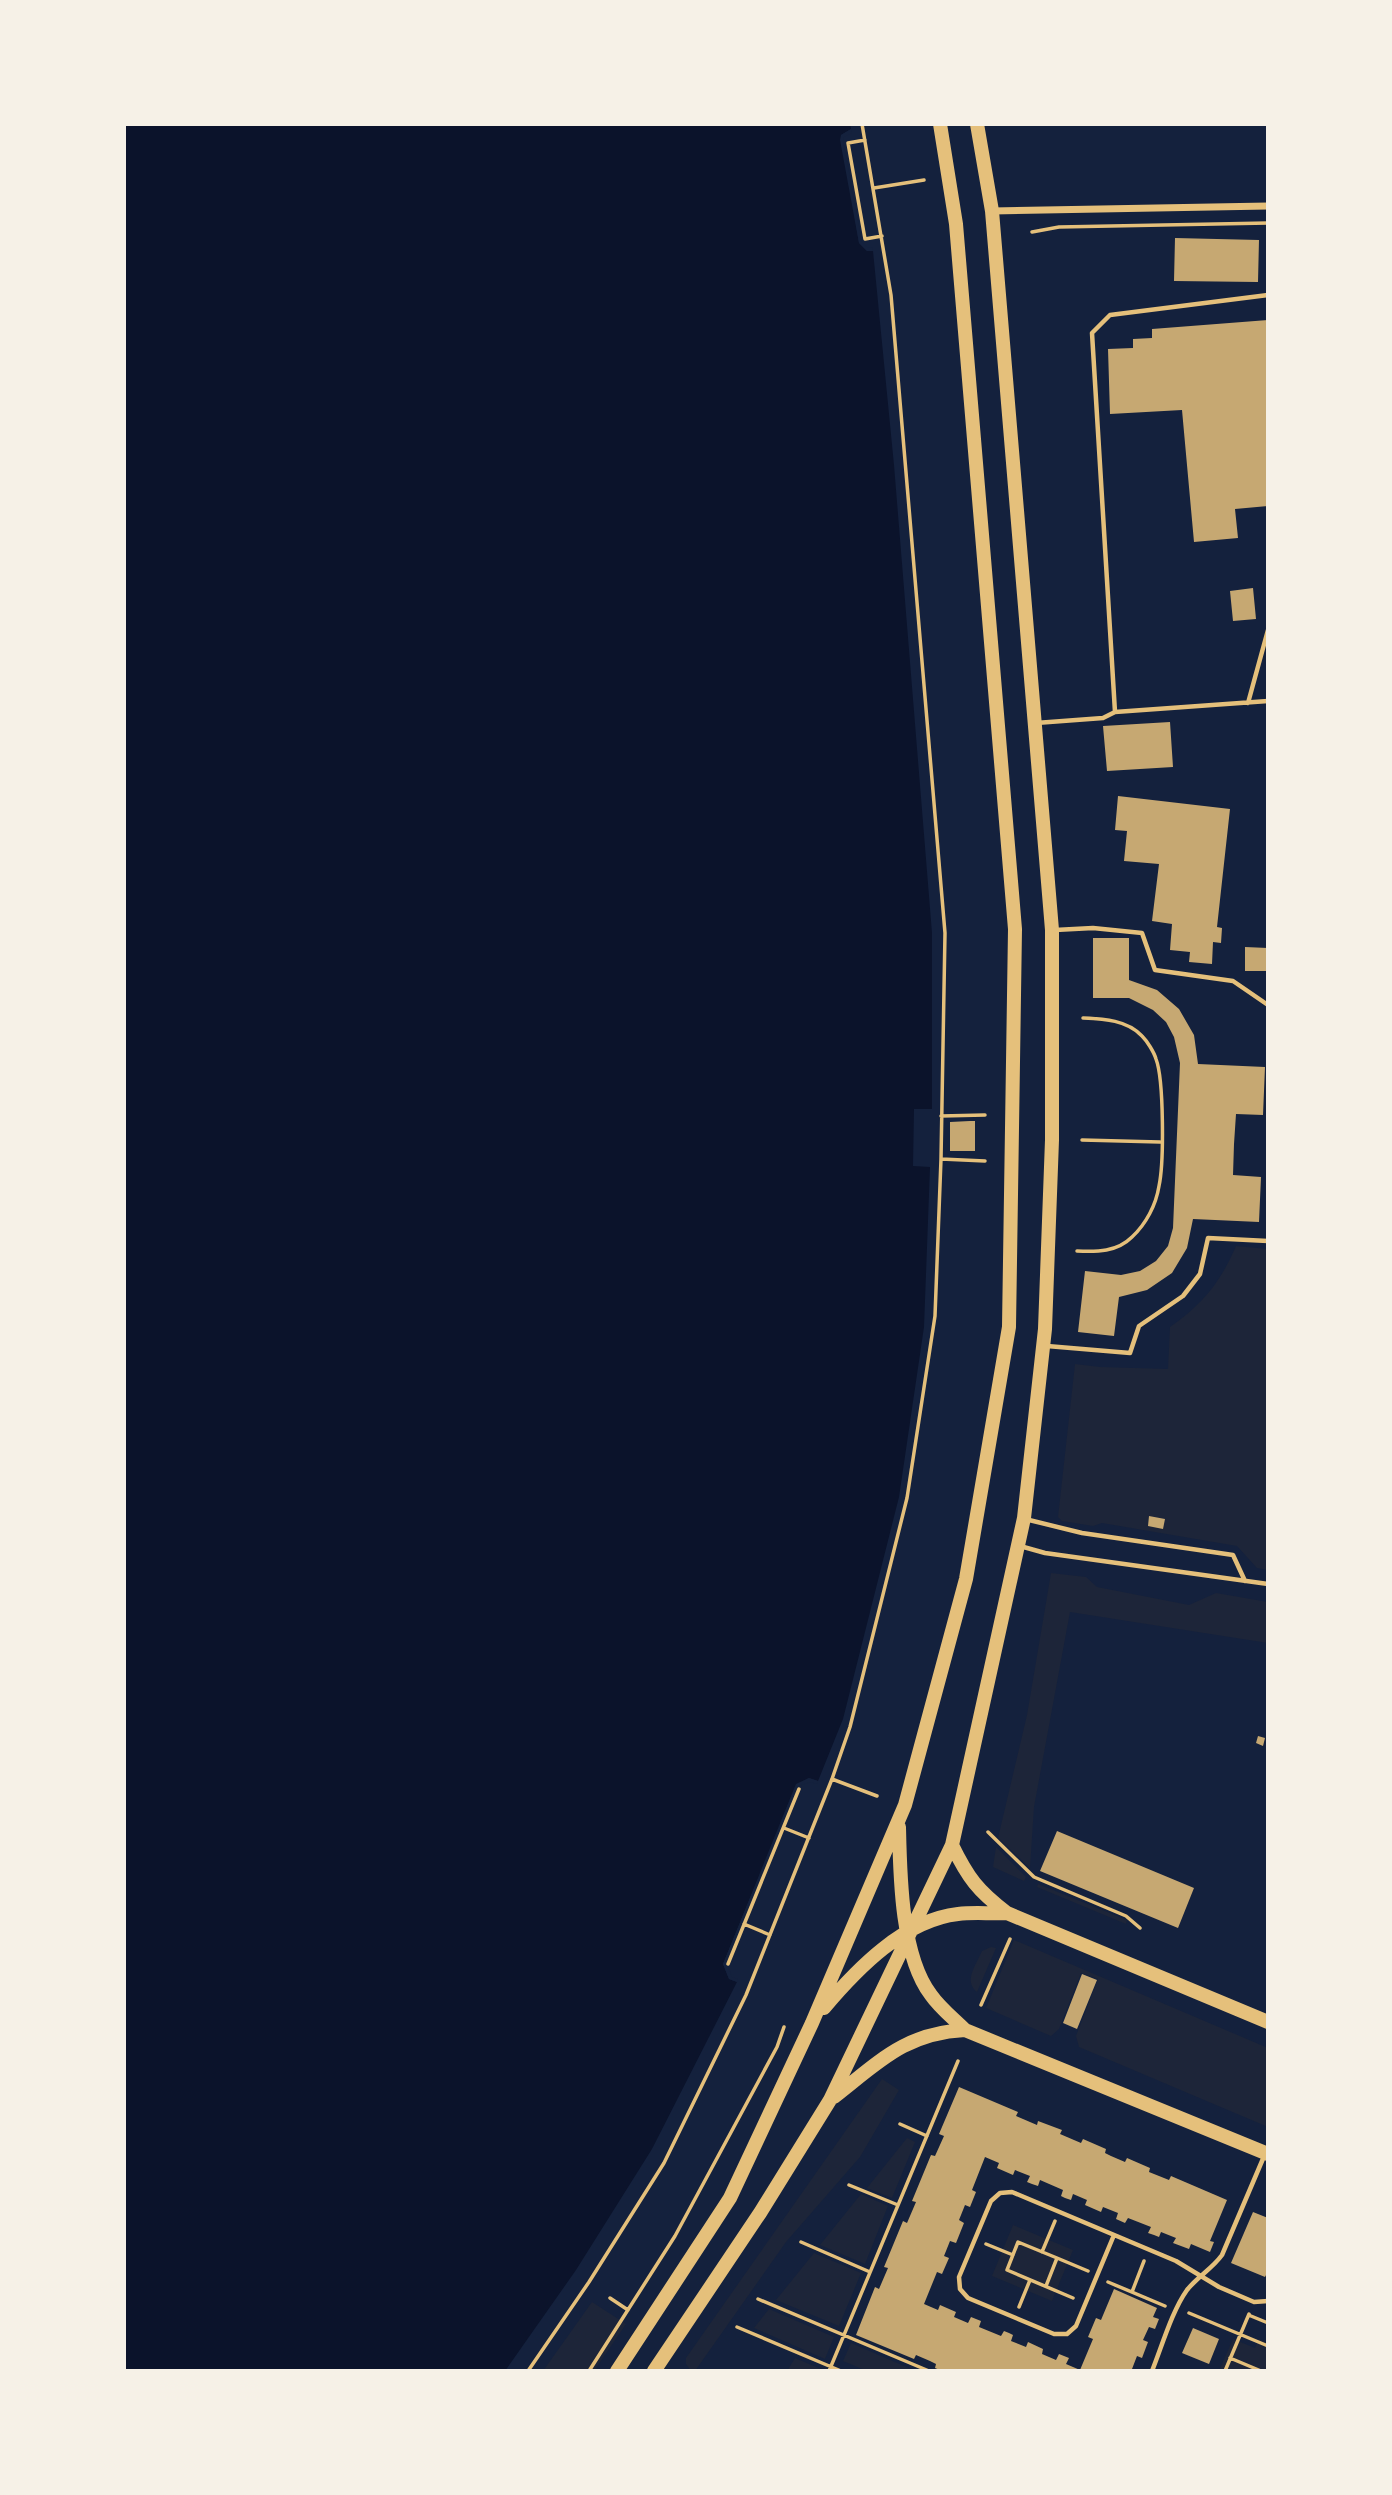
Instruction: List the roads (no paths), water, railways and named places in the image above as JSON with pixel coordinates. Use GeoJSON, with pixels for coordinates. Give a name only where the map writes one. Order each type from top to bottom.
{"type":"FeatureCollection","features":[{"type":"Feature","properties":{"kind":"main road"},"geometry":{"type":"LineString","coordinates":[[617,2371],[730,2198],[812,2023],[899,1823],[966,1579],[1009,1327],[1015,929],[956,224],[940,124]]}},
{"type":"Feature","properties":{"kind":"main road"},"geometry":{"type":"LineString","coordinates":[[659,2369],[830,2100],[952,1845],[1024,1518],[1044,1346],[1052,1140],[1052,930],[992,211],[976,124]]}},
{"type":"Feature","properties":{"kind":"main road"},"geometry":{"type":"LineString","coordinates":[[899,1823],[900,1883],[915,1964],[930,1995],[965,2030],[1267,2153]]}},
{"type":"Feature","properties":{"kind":"main road"},"geometry":{"type":"LineString","coordinates":[[952,1845],[964,1870],[981,1893],[1007,1913],[1268,2022]]}},
{"type":"Feature","properties":{"kind":"main road"},"geometry":{"type":"LineString","coordinates":[[812,2023],[850,1978],[877,1953],[908,1933],[926,1923],[957,1914],[1007,1913]]}},
{"type":"Feature","properties":{"kind":"main road"},"geometry":{"type":"LineString","coordinates":[[830,2100],[908,2041],[965,2030]]}},
{"type":"Feature","properties":{"kind":"street"},"geometry":{"type":"LineString","coordinates":[[992,211],[1268,206]]}},
{"type":"Feature","properties":{"kind":"lane"},"geometry":{"type":"LineString","coordinates":[[1115,712],[1092,333],[1110,315],[1268,295]]}},
{"type":"Feature","properties":{"kind":"lane"},"geometry":{"type":"LineString","coordinates":[[1248,704],[1268,630]]}},
{"type":"Feature","properties":{"kind":"lane"},"geometry":{"type":"LineString","coordinates":[[1035,723],[1103,718],[1115,712],[1268,701]]}},
{"type":"Feature","properties":{"kind":"lane"},"geometry":{"type":"LineString","coordinates":[[1052,930],[1093,928],[1142,933],[1155,970],[1233,981],[1268,1005]]}},
{"type":"Feature","properties":{"kind":"lane"},"geometry":{"type":"LineString","coordinates":[[1044,1346],[1130,1353],[1139,1326],[1183,1296],[1200,1274],[1209,1238],[1268,1241]]}},
{"type":"Feature","properties":{"kind":"lane"},"geometry":{"type":"LineString","coordinates":[[1024,1518],[1082,1533],[1233,1555],[1246,1581]]}},
{"type":"Feature","properties":{"kind":"lane"},"geometry":{"type":"LineString","coordinates":[[1019,1546],[1045,1553],[1268,1584]]}},
{"type":"Feature","properties":{"kind":"lane"},"geometry":{"type":"LineString","coordinates":[[1152,2371],[1188,2289],[1215,2265],[1222,2255],[1267,2153]]}},
{"type":"Feature","properties":{"kind":"lane"},"geometry":{"type":"LineString","coordinates":[[1114,2235],[1076,2326],[1067,2334],[1054,2334],[1015,2318],[968,2298],[960,2289],[959,2277],[991,2201],[1000,2193],[1012,2192],[1176,2261],[1199,2277],[1254,2302],[1268,2301]]}}]}
